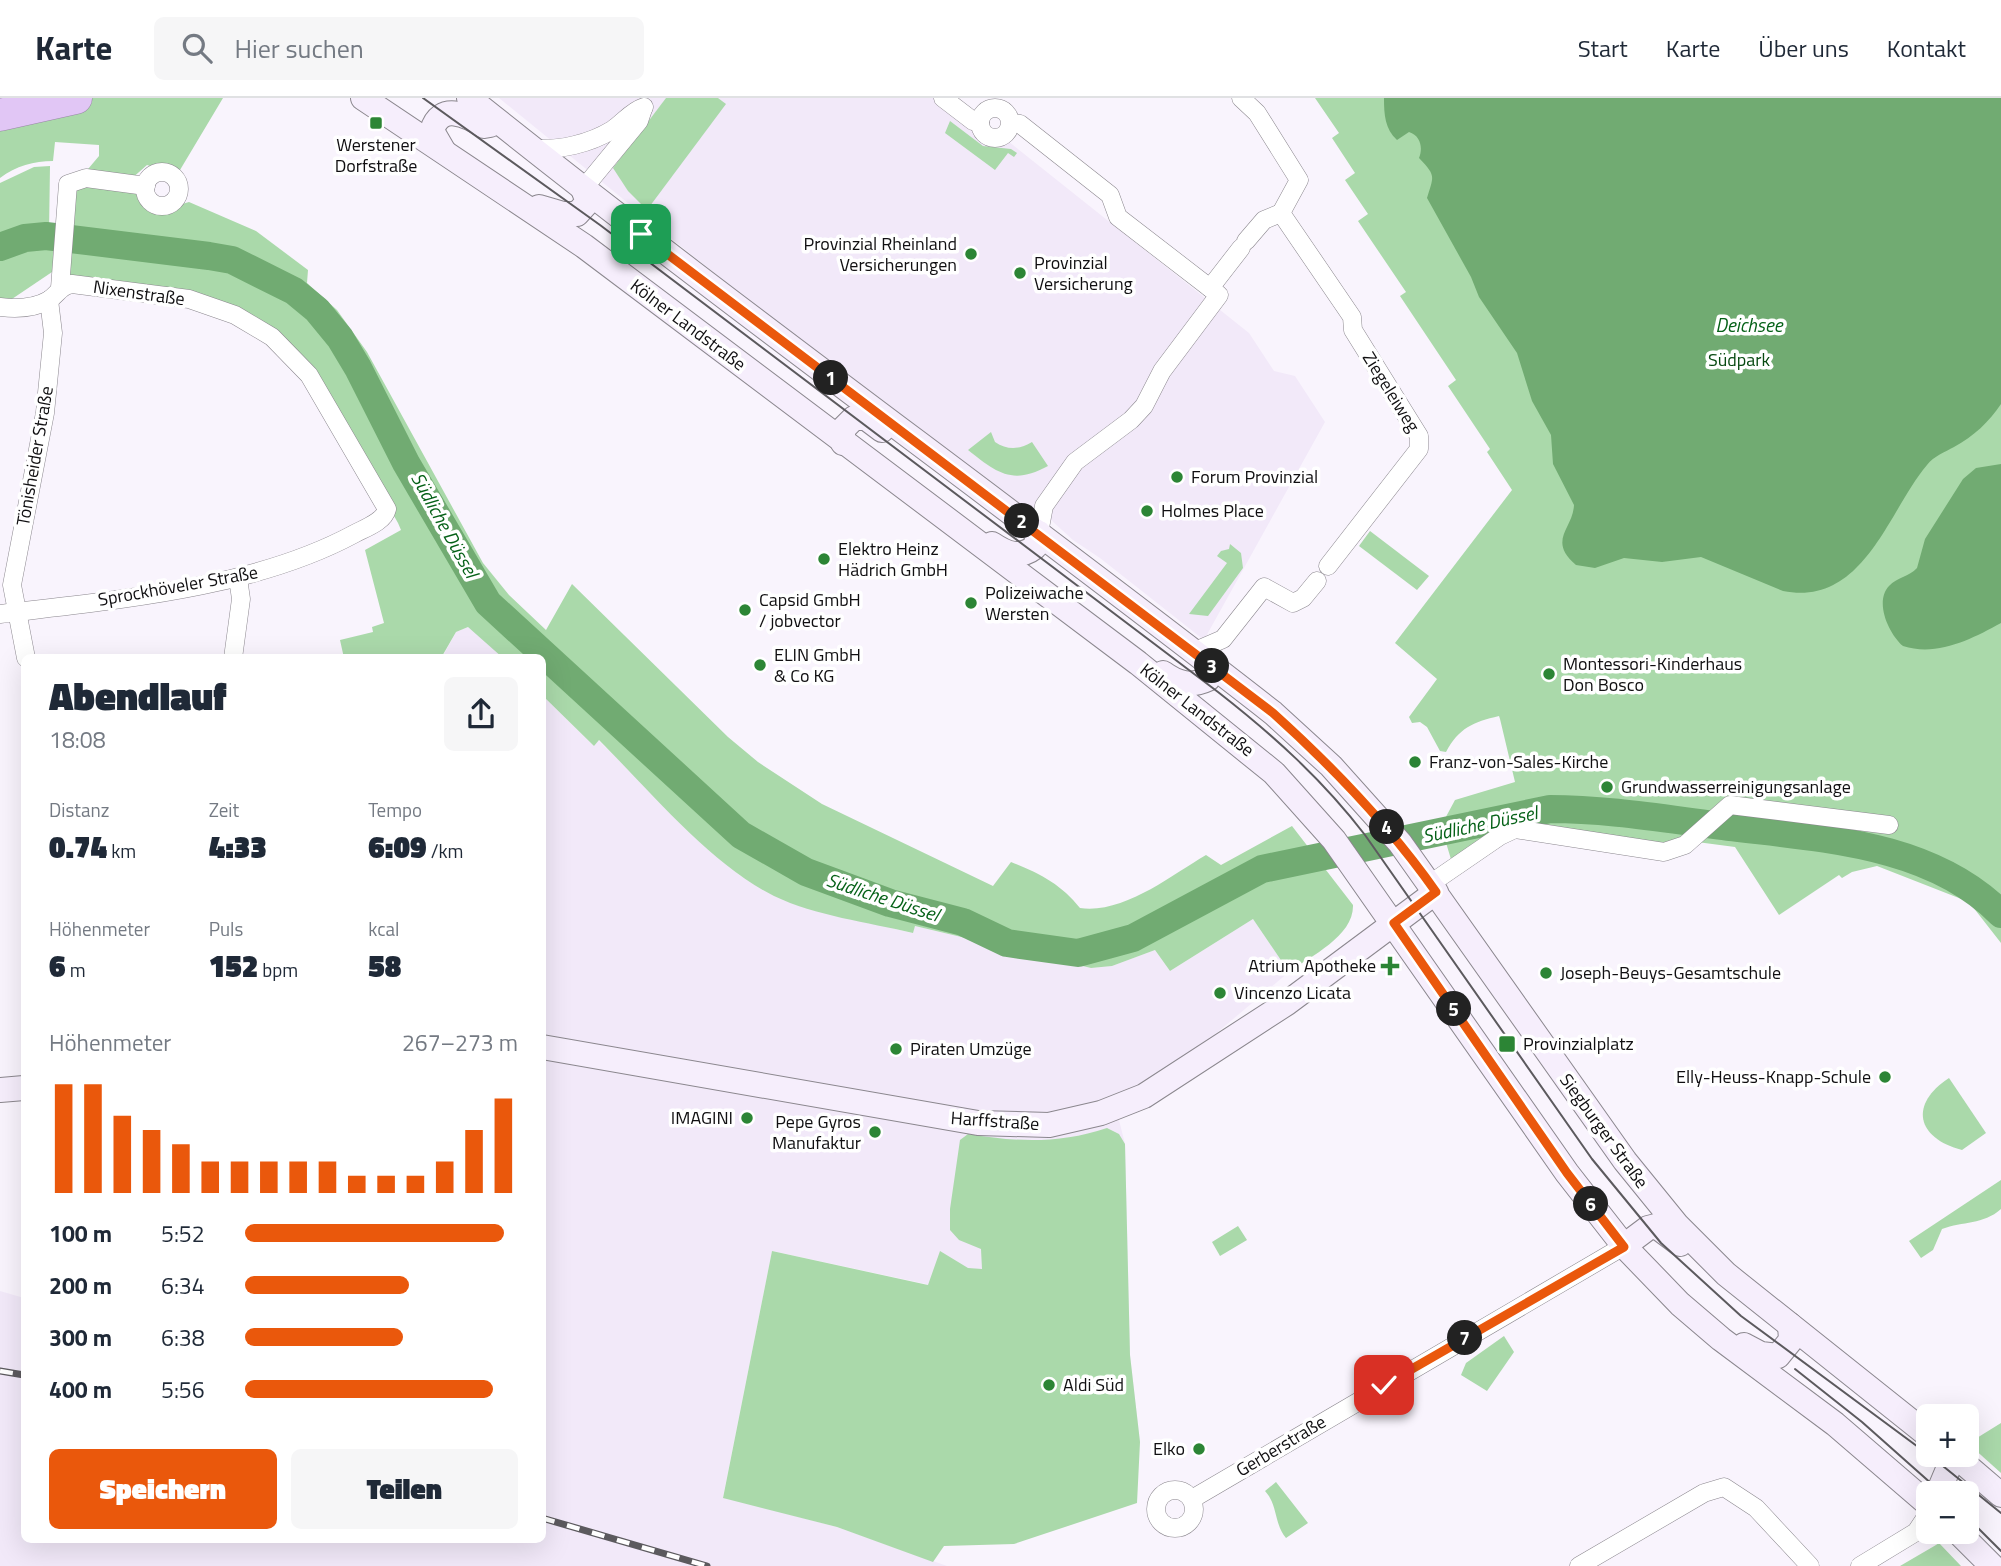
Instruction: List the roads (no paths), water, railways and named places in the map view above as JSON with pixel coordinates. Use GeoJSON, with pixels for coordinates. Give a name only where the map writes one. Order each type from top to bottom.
{"type":"FeatureCollection","features":[{"type":"Feature","properties":{"kind":"highway"},"geometry":{"type":"LineString","coordinates":[[0,115],[39,102],[76,98]]}},
{"type":"Feature","properties":{"kind":"main road","name":"Kölner Landstraße"},"geometry":{"type":"LineString","coordinates":[[363,98],[531,208],[1138,663],[1274,773],[1334,840],[1394,923]]}},
{"type":"Feature","properties":{"kind":"main road"},"geometry":{"type":"LineString","coordinates":[[469,98],[583,189],[1213,667],[1297,735],[1384,823],[1433,888],[1394,923],[1567,1173],[1624,1247],[1680,1304],[1721,1339],[1835,1424],[1916,1494]]}},
{"type":"Feature","properties":{"kind":"main road"},"geometry":{"type":"LineString","coordinates":[[443,150],[432,131],[439,119],[446,114],[453,112],[466,115],[484,126],[501,124]]}},
{"type":"Feature","properties":{"kind":"main road","name":"Kölner Landstraße"},"geometry":{"type":"LineString","coordinates":[[531,208],[545,207],[563,214],[577,214],[588,202],[583,189]]}},
{"type":"Feature","properties":{"kind":"main road"},"geometry":{"type":"LineString","coordinates":[[843,443],[843,429],[847,422],[861,416],[904,445],[917,443]]}},
{"type":"Feature","properties":{"kind":"main road","name":"Kölner Landstraße"},"geometry":{"type":"LineString","coordinates":[[964,534],[975,532],[995,546],[1017,555],[1035,547],[1038,533]]}},
{"type":"Feature","properties":{"kind":"main road"},"geometry":{"type":"LineString","coordinates":[[1138,663],[1148,662],[1185,684],[1204,681],[1211,676],[1213,667]]}},
{"type":"Feature","properties":{"kind":"main road","name":"Siegburger Straße"},"geometry":{"type":"LineString","coordinates":[[1433,888],[1625,1161],[1701,1250],[1916,1425]]}},
{"type":"Feature","properties":{"kind":"main road","name":"Harffstraße"},"geometry":{"type":"LineString","coordinates":[[546,1048],[968,1122],[1049,1125],[1101,1114],[1144,1096],[1287,1003],[1394,923]]}},
{"type":"Feature","properties":{"kind":"main road"},"geometry":{"type":"LineString","coordinates":[[0,1090],[21,1088]]}},
{"type":"Feature","properties":{"kind":"main road","name":"Siegburger Straße"},"geometry":{"type":"LineString","coordinates":[[1624,1247],[1648,1228],[1656,1226],[1683,1247],[1701,1250]]}},
{"type":"Feature","properties":{"kind":"main road"},"geometry":{"type":"LineString","coordinates":[[1721,1339],[1734,1338],[1761,1354],[1778,1356],[1791,1340],[1790,1325]]}},
{"type":"Feature","properties":{"kind":"main road"},"geometry":{"type":"LineString","coordinates":[[1968,1467],[2001,1495]]}},
{"type":"Feature","properties":{"kind":"main road"},"geometry":{"type":"LineString","coordinates":[[1970,1544],[1992,1566]]}},
{"type":"Feature","properties":{"kind":"street"},"geometry":{"type":"LineString","coordinates":[[943,98],[973,121],[980,122]]}},
{"type":"Feature","properties":{"kind":"street"},"geometry":{"type":"LineString","coordinates":[[1038,533],[1044,506],[1075,462],[1131,420],[1144,406],[1162,371],[1244,245],[1264,220],[1280,213],[1299,180],[1256,113],[1241,98]]}},
{"type":"Feature","properties":{"kind":"street"},"geometry":{"type":"LineString","coordinates":[[534,149],[562,148],[594,138],[612,130],[647,102]]}},
{"type":"Feature","properties":{"kind":"street"},"geometry":{"type":"LineString","coordinates":[[583,189],[639,121],[647,102]]}},
{"type":"Feature","properties":{"kind":"street"},"geometry":{"type":"LineString","coordinates":[[996,103],[1007,112],[1011,124],[1005,134],[994,138],[984,133],[980,122],[985,111],[996,103]]}},
{"type":"Feature","properties":{"kind":"street"},"geometry":{"type":"LineString","coordinates":[[1011,124],[1020,124],[1110,195],[1118,217],[1214,292]]}},
{"type":"Feature","properties":{"kind":"street","name":"Tönisheider Straße"},"geometry":{"type":"LineString","coordinates":[[24,654],[9,613],[13,576],[45,413],[68,184],[80,178],[146,186]]}},
{"type":"Feature","properties":{"kind":"street","name":"Ziegeleiweg"},"geometry":{"type":"LineString","coordinates":[[1280,213],[1352,317],[1353,330],[1419,436],[1419,449],[1328,566]]}},
{"type":"Feature","properties":{"kind":"street","name":"Nixenstraße"},"geometry":{"type":"LineString","coordinates":[[0,307],[19,309],[72,284],[166,294],[209,305],[256,325],[286,348],[309,375],[384,502],[385,514]]}},
{"type":"Feature","properties":{"kind":"street"},"geometry":{"type":"LineString","coordinates":[[1007,511],[1044,506]]}},
{"type":"Feature","properties":{"kind":"street","name":"Sprockhöveler Straße"},"geometry":{"type":"LineString","coordinates":[[9,613],[238,578],[288,564],[334,545],[385,514]]}},
{"type":"Feature","properties":{"kind":"street"},"geometry":{"type":"LineString","coordinates":[[234,654],[241,599],[238,578]]}},
{"type":"Feature","properties":{"kind":"street"},"geometry":{"type":"LineString","coordinates":[[1213,667],[1223,639],[1264,587],[1289,601],[1297,602],[1317,581]]}},
{"type":"Feature","properties":{"kind":"street"},"geometry":{"type":"LineString","coordinates":[[1193,652],[1223,639]]}},
{"type":"Feature","properties":{"kind":"street"},"geometry":{"type":"LineString","coordinates":[[1433,888],[1500,836],[1515,829],[1664,852],[1680,848],[1717,813],[1736,805],[1889,825]]}},
{"type":"Feature","properties":{"kind":"street","name":"Gerberstraße"},"geometry":{"type":"LineString","coordinates":[[1192,1499],[1624,1247]]}},
{"type":"Feature","properties":{"kind":"street"},"geometry":{"type":"LineString","coordinates":[[1579,1566],[1704,1493],[1724,1487],[1756,1508],[1810,1566]]}},
{"type":"Feature","properties":{"kind":"street"},"geometry":{"type":"LineString","coordinates":[[1860,1566],[1886,1553],[1916,1532]]}},
{"type":"Feature","properties":{"kind":"water","name":"Deichsee"},"geometry":{"type":"Polygon","coordinates":[[[1384,98],[2001,98],[2001,404],[1974,433],[1930,462],[1871,551],[1854,570],[1834,585],[1811,592],[1783,591],[1701,557],[1662,562],[1624,558],[1595,568],[1576,565],[1563,548],[1562,541],[1574,505],[1553,464],[1551,435],[1532,401],[1517,353],[1479,297],[1471,277],[1427,198],[1432,176],[1419,158],[1421,146],[1418,139],[1409,132],[1397,140],[1393,136],[1386,121],[1384,98]]]}},
{"type":"Feature","properties":{"kind":"water"},"geometry":{"type":"Polygon","coordinates":[[[2001,464],[2001,623],[1954,645],[1929,649],[1903,646],[1885,618],[1885,593],[1892,583],[1917,568],[1925,539],[1963,479],[1976,468],[2001,464]]]}},
{"type":"Feature","properties":{"kind":"waterway","name":"Südliche Düssel"},"geometry":{"type":"LineString","coordinates":[[0,247],[25,238],[46,236],[209,256],[232,260],[294,291],[317,310],[340,338],[406,463],[488,603],[544,654]]}},
{"type":"Feature","properties":{"kind":"waterway","name":"Südliche Düssel"},"geometry":{"type":"LineString","coordinates":[[546,656],[741,835],[806,872],[890,903],[963,922],[1007,943],[1078,953],[1133,938],[1262,869],[1550,809],[1632,814],[1829,839],[1867,847],[1904,857],[1939,871],[1972,889],[2001,914]]}},
{"type":"Feature","properties":{"kind":"tram line"},"geometry":{"type":"LineString","coordinates":[[423,98],[600,225],[1218,692],[1277,741],[1332,795],[1365,835],[1592,1159],[1661,1243],[1741,1316],[1933,1458],[2001,1513]]}},
{"type":"Feature","properties":{"kind":"tram line"},"geometry":{"type":"LineString","coordinates":[[1795,1369],[1862,1422],[1928,1481]]}},
{"type":"Feature","properties":{"kind":"tram line"},"geometry":{"type":"LineString","coordinates":[[1979,1529],[2001,1551]]}},
{"type":"Feature","properties":{"kind":"railway"},"geometry":{"type":"LineString","coordinates":[[0,1371],[21,1374]]}},
{"type":"Feature","properties":{"kind":"railway"},"geometry":{"type":"LineString","coordinates":[[546,1519],[707,1566]]}},
{"type":"Feature","properties":{"kind":"place","name":"Werstener Dorfstraße"},"geometry":{"type":"Point","coordinates":[376,123]}},
{"type":"Feature","properties":{"kind":"place","name":"Provinzial Rheinland Versicherungen"},"geometry":{"type":"Point","coordinates":[971,254]}},
{"type":"Feature","properties":{"kind":"place","name":"Provinzial Versicherung"},"geometry":{"type":"Point","coordinates":[1020,273]}},
{"type":"Feature","properties":{"kind":"place","name":"Forum Provinzial"},"geometry":{"type":"Point","coordinates":[1177,477]}},
{"type":"Feature","properties":{"kind":"place","name":"Holmes Place"},"geometry":{"type":"Point","coordinates":[1147,511]}},
{"type":"Feature","properties":{"kind":"place","name":"Elektro Heinz Hädrich GmbH"},"geometry":{"type":"Point","coordinates":[824,559]}},
{"type":"Feature","properties":{"kind":"place","name":"Polizeiwache Wersten"},"geometry":{"type":"Point","coordinates":[971,603]}},
{"type":"Feature","properties":{"kind":"place","name":"Capsid GmbH / jobvector"},"geometry":{"type":"Point","coordinates":[745,610]}},
{"type":"Feature","properties":{"kind":"place","name":"ELIN GmbH & Co KG"},"geometry":{"type":"Point","coordinates":[760,665]}},
{"type":"Feature","properties":{"kind":"place","name":"Montessori-Kinderhaus Don Bosco"},"geometry":{"type":"Point","coordinates":[1549,674]}},
{"type":"Feature","properties":{"kind":"place","name":"Franz-von-Sales-Kirche"},"geometry":{"type":"Point","coordinates":[1415,762]}},
{"type":"Feature","properties":{"kind":"place","name":"Grundwasserreinigungsanlage"},"geometry":{"type":"Point","coordinates":[1607,787]}},
{"type":"Feature","properties":{"kind":"place","name":"Atrium Apotheke"},"geometry":{"type":"Point","coordinates":[1390,966]}},
{"type":"Feature","properties":{"kind":"place","name":"Joseph-Beuys-Gesamtschule"},"geometry":{"type":"Point","coordinates":[1546,973]}},
{"type":"Feature","properties":{"kind":"place","name":"Vincenzo Licata"},"geometry":{"type":"Point","coordinates":[1220,993]}},
{"type":"Feature","properties":{"kind":"place","name":"Provinzialplatz"},"geometry":{"type":"Point","coordinates":[1507,1044]}},
{"type":"Feature","properties":{"kind":"place","name":"Piraten Umzüge"},"geometry":{"type":"Point","coordinates":[896,1049]}},
{"type":"Feature","properties":{"kind":"place","name":"Elly-Heuss-Knapp-Schule"},"geometry":{"type":"Point","coordinates":[1885,1077]}},
{"type":"Feature","properties":{"kind":"place","name":"IMAGINI"},"geometry":{"type":"Point","coordinates":[747,1118]}},
{"type":"Feature","properties":{"kind":"place","name":"Pepe Gyros Manufaktur"},"geometry":{"type":"Point","coordinates":[875,1132]}},
{"type":"Feature","properties":{"kind":"place","name":"Aldi Süd"},"geometry":{"type":"Point","coordinates":[1049,1385]}},
{"type":"Feature","properties":{"kind":"place","name":"Elko"},"geometry":{"type":"Point","coordinates":[1199,1449]}},
{"type":"Feature","properties":{"kind":"park label","name":"Südpark"},"geometry":{"type":"Point","coordinates":[1739,360]}}]}
